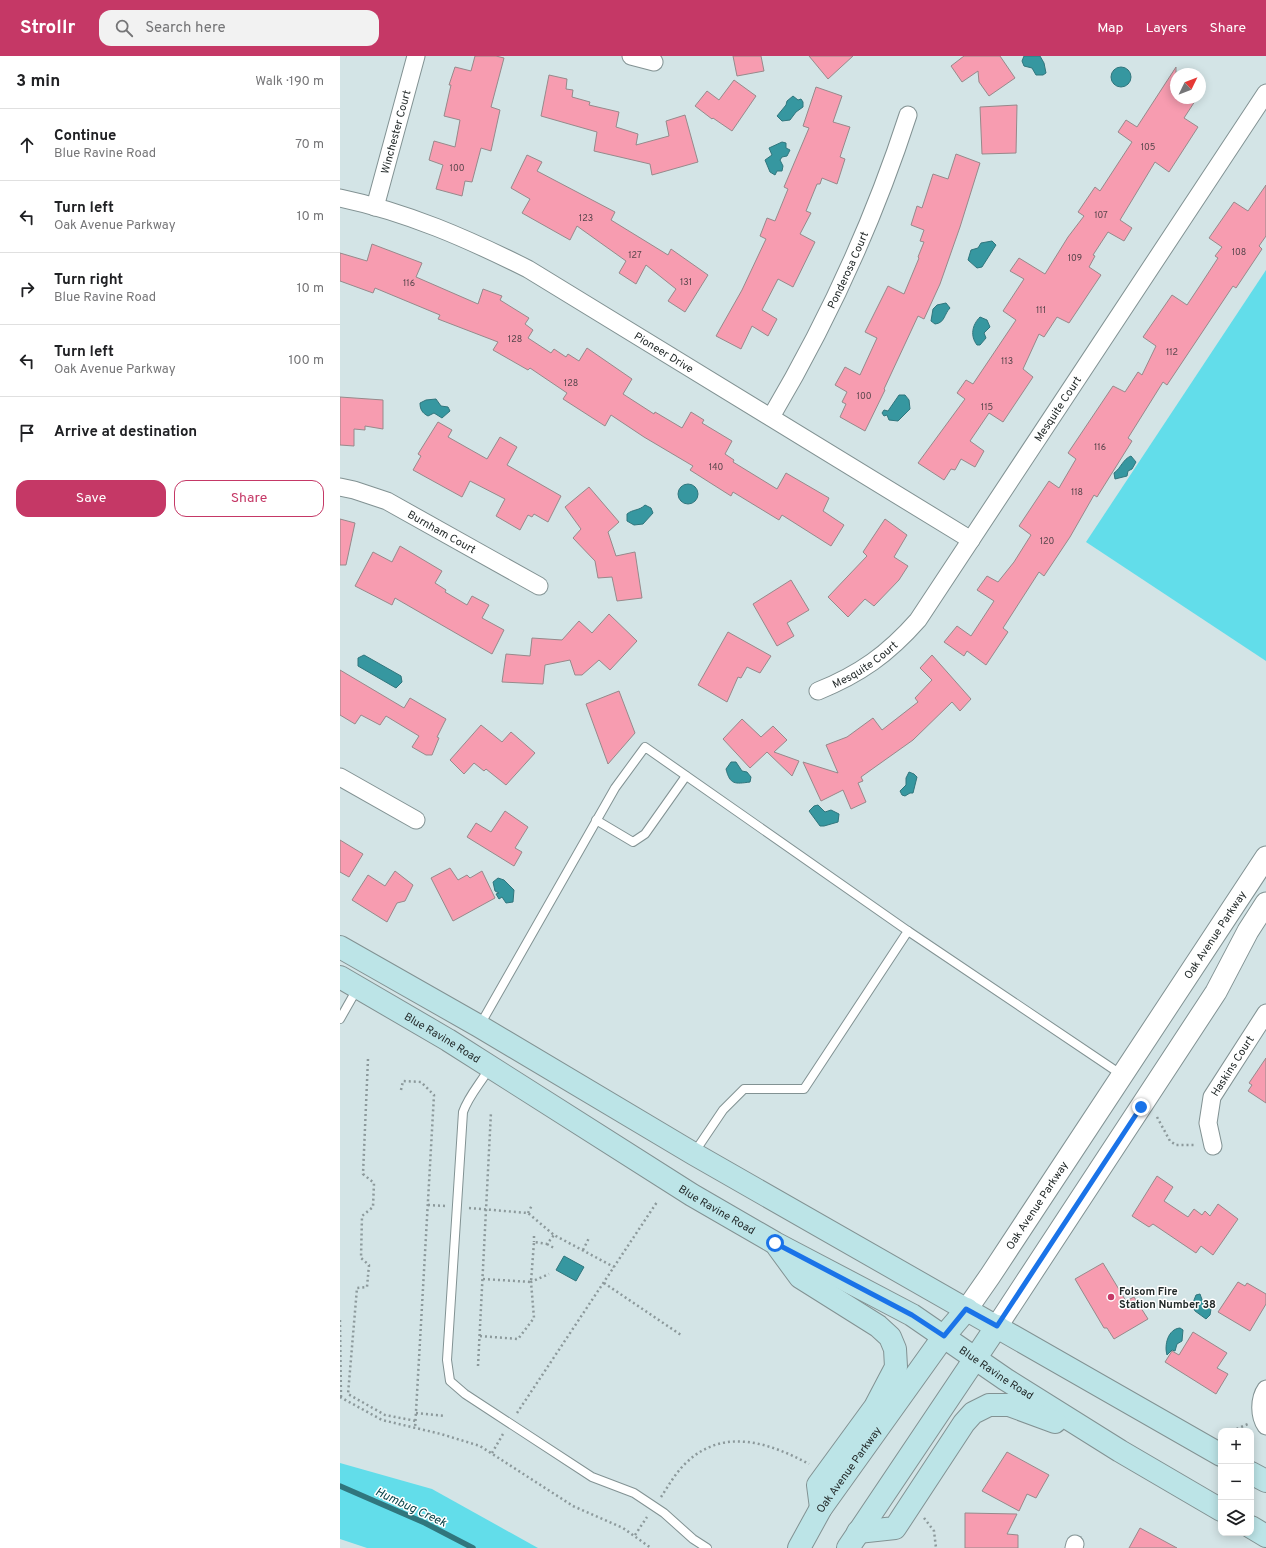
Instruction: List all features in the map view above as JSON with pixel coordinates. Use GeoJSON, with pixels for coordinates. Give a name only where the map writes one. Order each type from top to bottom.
{"type":"FeatureCollection","features":[{"type":"Feature","properties":{"kind":"main road"},"geometry":{"type":"LineString","coordinates":[[340,947],[480,1026],[694,1154],[1218,1453]]}},
{"type":"Feature","properties":{"kind":"main road","name":"Blue Ravine Road"},"geometry":{"type":"LineString","coordinates":[[349,983],[448,1040],[692,1195],[775,1243],[912,1315],[1005,1379],[1120,1451],[1218,1508]]}},
{"type":"Feature","properties":{"kind":"main road"},"geometry":{"type":"LineString","coordinates":[[775,1243],[800,1277],[878,1326],[890,1337],[895,1349],[896,1367],[875,1407],[818,1485],[821,1508]]}},
{"type":"Feature","properties":{"kind":"main road","name":"Oak Avenue Parkway"},"geometry":{"type":"LineString","coordinates":[[799,1548],[821,1508],[944,1336],[966,1309]]}},
{"type":"Feature","properties":{"kind":"main road"},"geometry":{"type":"LineString","coordinates":[[853,1540],[997,1326]]}},
{"type":"Feature","properties":{"kind":"main road"},"geometry":{"type":"LineString","coordinates":[[853,1540],[895,1528],[964,1423],[973,1413],[989,1405],[1008,1405],[1031,1412],[1120,1451]]}},
{"type":"Feature","properties":{"kind":"main road"},"geometry":{"type":"LineString","coordinates":[[1254,1474],[1266,1481]]}},
{"type":"Feature","properties":{"kind":"main road"},"geometry":{"type":"LineString","coordinates":[[1254,1529],[1266,1536]]}},
{"type":"Feature","properties":{"kind":"street","name":"Winchester Court"},"geometry":{"type":"LineString","coordinates":[[375,207],[416,56]]}},
{"type":"Feature","properties":{"kind":"street"},"geometry":{"type":"LineString","coordinates":[[631,56],[654,62]]}},
{"type":"Feature","properties":{"kind":"street","name":"Mesquite Court"},"geometry":{"type":"LineString","coordinates":[[818,691],[864,669],[898,642],[918,620],[1266,93]]}},
{"type":"Feature","properties":{"kind":"street","name":"Ponderosa Court"},"geometry":{"type":"LineString","coordinates":[[771,417],[805,358],[846,277],[864,236],[908,115]]}},
{"type":"Feature","properties":{"kind":"street","name":"Pioneer Drive"},"geometry":{"type":"LineString","coordinates":[[340,198],[426,223],[472,241],[528,269],[971,540]]}},
{"type":"Feature","properties":{"kind":"street","name":"Burnham Court"},"geometry":{"type":"LineString","coordinates":[[340,487],[387,501],[539,586]]}},
{"type":"Feature","properties":{"kind":"street"},"geometry":{"type":"LineString","coordinates":[[340,777],[416,820]]}},
{"type":"Feature","properties":{"kind":"street","name":"Oak Avenue Parkway"},"geometry":{"type":"LineString","coordinates":[[966,1309],[990,1276],[1266,857]]}},
{"type":"Feature","properties":{"kind":"street"},"geometry":{"type":"LineString","coordinates":[[997,1326],[1216,992],[1248,931],[1266,903]]}},
{"type":"Feature","properties":{"kind":"street","name":"Haskins Court"},"geometry":{"type":"LineString","coordinates":[[1212,1146],[1208,1123],[1212,1097],[1266,1012]]}},
{"type":"Feature","properties":{"kind":"street"},"geometry":{"type":"LineString","coordinates":[[1266,1389],[1262,1395],[1261,1410],[1266,1426]]}},
{"type":"Feature","properties":{"kind":"lane"},"geometry":{"type":"LineString","coordinates":[[480,1026],[596,820],[615,788],[645,747],[908,931],[1122,1075]]}},
{"type":"Feature","properties":{"kind":"lane"},"geometry":{"type":"LineString","coordinates":[[596,820],[633,842],[645,834],[686,776]]}},
{"type":"Feature","properties":{"kind":"lane"},"geometry":{"type":"LineString","coordinates":[[694,1154],[723,1110],[744,1089],[804,1089],[908,931]]}},
{"type":"Feature","properties":{"kind":"lane"},"geometry":{"type":"LineString","coordinates":[[340,1019],[349,983]]}},
{"type":"Feature","properties":{"kind":"lane"},"geometry":{"type":"LineString","coordinates":[[490,1067],[480,1084],[468,1098],[463,1112],[447,1360],[450,1381],[465,1394],[592,1477],[634,1493],[664,1513],[693,1539],[707,1548]]}},
{"type":"Feature","properties":{"kind":"path"},"geometry":{"type":"LineString","coordinates":[[368,1059],[363,1174],[374,1183],[373,1207],[362,1216],[361,1258],[369,1265],[367,1287],[357,1288],[348,1394],[385,1415],[416,1421]]}},
{"type":"Feature","properties":{"kind":"path"},"geometry":{"type":"LineString","coordinates":[[402,1090],[402,1081],[421,1082],[434,1095],[415,1429]]}},
{"type":"Feature","properties":{"kind":"path"},"geometry":{"type":"LineString","coordinates":[[1141,1107],[1159,1118],[1170,1141],[1176,1144],[1212,1146]]}},
{"type":"Feature","properties":{"kind":"path"},"geometry":{"type":"LineString","coordinates":[[478,1366],[491,1112]]}},
{"type":"Feature","properties":{"kind":"path"},"geometry":{"type":"LineString","coordinates":[[492,1453],[510,1423],[657,1202]]}},
{"type":"Feature","properties":{"kind":"path"},"geometry":{"type":"LineString","coordinates":[[528,1213],[532,1205]]}},
{"type":"Feature","properties":{"kind":"path"},"geometry":{"type":"LineString","coordinates":[[486,1209],[528,1213],[554,1235],[614,1267]]}},
{"type":"Feature","properties":{"kind":"path"},"geometry":{"type":"LineString","coordinates":[[547,1244],[554,1235]]}},
{"type":"Feature","properties":{"kind":"path"},"geometry":{"type":"LineString","coordinates":[[480,1336],[518,1339],[534,1318],[531,1282],[534,1236]]}},
{"type":"Feature","properties":{"kind":"path"},"geometry":{"type":"LineString","coordinates":[[583,1250],[589,1238]]}},
{"type":"Feature","properties":{"kind":"path"},"geometry":{"type":"LineString","coordinates":[[534,1242],[547,1244],[554,1248]]}},
{"type":"Feature","properties":{"kind":"path"},"geometry":{"type":"LineString","coordinates":[[482,1279],[531,1282],[549,1274]]}},
{"type":"Feature","properties":{"kind":"path"},"geometry":{"type":"LineString","coordinates":[[603,1282],[681,1335]]}},
{"type":"Feature","properties":{"kind":"path"},"geometry":{"type":"LineString","coordinates":[[340,1320],[341,1398],[382,1420],[469,1442],[492,1453],[573,1506],[635,1535],[651,1548]]}},
{"type":"Feature","properties":{"kind":"path"},"geometry":{"type":"LineString","coordinates":[[416,1414],[445,1416]]}},
{"type":"Feature","properties":{"kind":"path"},"geometry":{"type":"LineString","coordinates":[[662,1496],[687,1462],[714,1446],[733,1442],[748,1441],[775,1447],[813,1466]]}},
{"type":"Feature","properties":{"kind":"path"},"geometry":{"type":"LineString","coordinates":[[922,1516],[934,1531],[936,1548]]}},
{"type":"Feature","properties":{"kind":"path"},"geometry":{"type":"LineString","coordinates":[[635,1535],[647,1517]]}},
{"type":"Feature","properties":{"kind":"shaded area"},"geometry":{"type":"Polygon","coordinates":[[[1024,56],[1040,56],[1044,63],[1046,73],[1043,75],[1036,75],[1032,68],[1024,66],[1022,61],[1024,56]]]}},
{"type":"Feature","properties":{"kind":"shaded area"},"geometry":{"type":"Polygon","coordinates":[[[1121,67],[1128,70],[1131,77],[1128,84],[1121,87],[1114,84],[1111,77],[1114,70],[1121,67]]]}},
{"type":"Feature","properties":{"kind":"shaded area"},"geometry":{"type":"Polygon","coordinates":[[[793,96],[798,100],[801,99],[803,102],[803,107],[796,112],[790,120],[782,121],[777,116],[786,105],[787,101],[793,96]]]}},
{"type":"Feature","properties":{"kind":"shaded area"},"geometry":{"type":"Polygon","coordinates":[[[782,142],[786,143],[786,148],[790,150],[787,156],[782,157],[780,160],[783,166],[782,171],[777,171],[775,175],[770,172],[765,160],[772,155],[769,148],[782,142]]]}},
{"type":"Feature","properties":{"kind":"shaded area"},"geometry":{"type":"Polygon","coordinates":[[[992,241],[996,245],[982,267],[977,268],[968,260],[971,250],[978,248],[981,243],[992,241]]]}},
{"type":"Feature","properties":{"kind":"shaded area"},"geometry":{"type":"Polygon","coordinates":[[[1266,270],[1266,661],[1086,542],[1266,270]]]}},
{"type":"Feature","properties":{"kind":"shaded area"},"geometry":{"type":"Polygon","coordinates":[[[946,303],[950,308],[943,320],[935,324],[931,321],[933,309],[937,305],[946,303]]]}},
{"type":"Feature","properties":{"kind":"shaded area"},"geometry":{"type":"Polygon","coordinates":[[[980,317],[987,320],[990,327],[984,333],[986,338],[980,345],[977,345],[973,338],[973,331],[975,323],[980,317]]]}},
{"type":"Feature","properties":{"kind":"shaded area"},"geometry":{"type":"Polygon","coordinates":[[[899,395],[905,395],[909,400],[910,409],[898,421],[889,420],[887,415],[884,416],[882,413],[884,410],[888,411],[899,395]]]}},
{"type":"Feature","properties":{"kind":"shaded area"},"geometry":{"type":"Polygon","coordinates":[[[436,399],[441,406],[448,407],[450,411],[442,418],[434,413],[428,416],[424,414],[421,409],[420,403],[426,400],[436,399]]]}},
{"type":"Feature","properties":{"kind":"shaded area"},"geometry":{"type":"Polygon","coordinates":[[[1131,456],[1136,462],[1132,469],[1128,471],[1127,476],[1115,479],[1114,473],[1128,457],[1131,456]]]}},
{"type":"Feature","properties":{"kind":"shaded area"},"geometry":{"type":"Polygon","coordinates":[[[688,484],[695,487],[698,494],[695,501],[688,504],[681,501],[678,494],[681,487],[688,484]]]}},
{"type":"Feature","properties":{"kind":"shaded area"},"geometry":{"type":"Polygon","coordinates":[[[645,505],[651,508],[653,513],[643,524],[634,525],[627,521],[627,514],[645,505]]]}},
{"type":"Feature","properties":{"kind":"shaded area"},"geometry":{"type":"Polygon","coordinates":[[[364,655],[401,676],[402,682],[396,688],[358,666],[358,658],[364,655]]]}},
{"type":"Feature","properties":{"kind":"shaded area"},"geometry":{"type":"Polygon","coordinates":[[[731,762],[736,762],[742,771],[747,772],[751,777],[750,782],[737,783],[731,781],[726,769],[731,762]]]}},
{"type":"Feature","properties":{"kind":"shaded area"},"geometry":{"type":"Polygon","coordinates":[[[909,772],[917,777],[913,793],[905,796],[902,795],[900,791],[906,785],[906,778],[909,772]]]}},
{"type":"Feature","properties":{"kind":"shaded area"},"geometry":{"type":"Polygon","coordinates":[[[818,805],[825,812],[831,810],[839,814],[838,822],[820,826],[809,811],[814,806],[818,805]]]}},
{"type":"Feature","properties":{"kind":"shaded area"},"geometry":{"type":"Polygon","coordinates":[[[498,878],[504,880],[514,890],[513,902],[506,903],[502,897],[499,899],[496,894],[499,893],[495,891],[493,882],[498,878]]]}},
{"type":"Feature","properties":{"kind":"shaded area"},"geometry":{"type":"Polygon","coordinates":[[[564,1256],[584,1267],[576,1281],[556,1270],[564,1256]]]}},
{"type":"Feature","properties":{"kind":"shaded area"},"geometry":{"type":"Polygon","coordinates":[[[1200,1294],[1204,1305],[1211,1309],[1210,1315],[1206,1319],[1195,1311],[1192,1305],[1196,1295],[1200,1294]]]}},
{"type":"Feature","properties":{"kind":"shaded area"},"geometry":{"type":"Polygon","coordinates":[[[1180,1328],[1183,1330],[1182,1341],[1177,1344],[1175,1351],[1172,1350],[1167,1355],[1166,1347],[1168,1338],[1172,1331],[1180,1328]]]}},
{"type":"Feature","properties":{"kind":"shaded area"},"geometry":{"type":"Polygon","coordinates":[[[340,1463],[432,1489],[538,1548],[367,1548],[340,1539],[340,1463]]]}},
{"type":"Feature","properties":{"kind":"building"},"geometry":{"type":"Polygon","coordinates":[[[475,56],[496,56],[504,58],[491,107],[500,110],[491,151],[481,148],[472,182],[465,181],[462,196],[436,189],[443,165],[429,160],[434,141],[455,147],[460,120],[444,116],[451,85],[449,85],[455,67],[471,71],[475,56]]]}},
{"type":"Feature","properties":{"kind":"building"},"geometry":{"type":"Polygon","coordinates":[[[733,56],[761,56],[764,71],[737,76],[733,56]]]}},
{"type":"Feature","properties":{"kind":"building"},"geometry":{"type":"Polygon","coordinates":[[[809,56],[853,56],[828,79],[809,56]]]}},
{"type":"Feature","properties":{"kind":"building"},"geometry":{"type":"Polygon","coordinates":[[[964,56],[1000,56],[1015,78],[989,96],[979,82],[978,71],[962,82],[951,66],[964,56]]]}},
{"type":"Feature","properties":{"kind":"building"},"geometry":{"type":"Polygon","coordinates":[[[549,75],[567,79],[566,89],[573,90],[572,97],[590,102],[589,105],[619,112],[616,127],[638,134],[636,145],[669,136],[666,121],[685,115],[698,162],[652,175],[650,164],[594,151],[597,132],[541,116],[549,75]]]}},
{"type":"Feature","properties":{"kind":"building"},"geometry":{"type":"Polygon","coordinates":[[[1170,76],[1170,104],[1193,104],[1184,118],[1198,127],[1169,172],[1155,162],[1120,220],[1132,228],[1124,241],[1108,232],[1093,255],[1095,256],[1089,267],[1101,275],[1069,323],[1057,317],[1044,337],[1039,334],[1023,369],[1033,377],[1003,422],[989,413],[970,441],[984,451],[975,467],[961,459],[955,470],[951,469],[944,480],[918,463],[965,399],[957,393],[966,380],[973,384],[1016,320],[1003,311],[1024,279],[1010,271],[1019,258],[1045,274],[1068,237],[1084,216],[1078,212],[1095,187],[1100,191],[1132,142],[1118,132],[1126,120],[1137,127],[1170,76]]]}},
{"type":"Feature","properties":{"kind":"building"},"geometry":{"type":"Polygon","coordinates":[[[734,80],[756,96],[732,131],[713,118],[712,119],[695,106],[707,91],[719,100],[734,80]]]}},
{"type":"Feature","properties":{"kind":"building"},"geometry":{"type":"Polygon","coordinates":[[[816,87],[842,96],[833,122],[850,127],[840,157],[845,159],[837,184],[822,178],[820,184],[817,184],[806,211],[811,213],[800,234],[815,242],[793,287],[778,279],[762,310],[777,319],[768,336],[752,326],[741,349],[716,336],[742,290],[766,239],[760,236],[767,218],[775,221],[788,189],[784,187],[809,128],[803,126],[816,87]]]}},
{"type":"Feature","properties":{"kind":"building"},"geometry":{"type":"Polygon","coordinates":[[[1017,105],[1016,153],[982,154],[980,107],[1017,105]]]}},
{"type":"Feature","properties":{"kind":"building"},"geometry":{"type":"Polygon","coordinates":[[[956,154],[980,163],[960,227],[940,284],[924,319],[918,316],[865,431],[840,417],[846,404],[842,402],[847,392],[835,385],[845,367],[860,375],[877,338],[865,332],[888,286],[904,294],[924,242],[920,241],[924,230],[911,225],[917,206],[922,208],[933,174],[948,179],[956,154]]]}},
{"type":"Feature","properties":{"kind":"building"},"geometry":{"type":"Polygon","coordinates":[[[527,155],[542,162],[537,171],[615,212],[611,220],[668,255],[671,249],[708,275],[685,312],[668,301],[676,289],[646,265],[636,284],[619,273],[626,261],[577,226],[570,240],[522,213],[530,199],[511,188],[527,155]]]}},
{"type":"Feature","properties":{"kind":"building"},"geometry":{"type":"Polygon","coordinates":[[[1266,185],[1266,236],[1259,246],[1262,249],[1236,288],[1233,286],[1167,385],[1163,382],[1128,438],[1132,441],[1097,497],[1094,495],[1070,537],[1044,576],[1039,572],[1003,628],[1008,632],[986,665],[967,651],[964,656],[944,642],[957,626],[971,636],[994,601],[977,590],[987,576],[998,582],[1014,562],[1031,535],[1019,526],[1049,481],[1059,488],[1076,459],[1068,453],[1113,386],[1125,392],[1138,372],[1142,375],[1156,346],[1143,337],[1172,295],[1187,305],[1218,258],[1215,256],[1222,247],[1209,238],[1234,202],[1248,211],[1266,185]]]}},
{"type":"Feature","properties":{"kind":"building"},"geometry":{"type":"Polygon","coordinates":[[[372,244],[422,263],[416,277],[478,304],[483,289],[502,296],[500,300],[529,318],[525,324],[533,330],[528,338],[551,353],[554,349],[566,357],[568,354],[579,361],[587,348],[632,379],[623,394],[654,414],[655,412],[682,428],[691,412],[704,420],[702,423],[732,441],[725,454],[734,460],[733,462],[777,489],[786,473],[829,498],[823,511],[844,525],[831,546],[782,515],[779,520],[733,492],[731,496],[690,470],[693,466],[644,437],[611,415],[605,426],[563,399],[567,393],[530,368],[528,370],[493,350],[498,342],[438,319],[440,315],[375,288],[373,293],[340,281],[340,253],[367,261],[372,244]]]}},
{"type":"Feature","properties":{"kind":"building"},"geometry":{"type":"Polygon","coordinates":[[[340,397],[383,400],[383,429],[365,426],[365,430],[354,429],[354,446],[340,445],[340,397]]]}},
{"type":"Feature","properties":{"kind":"building"},"geometry":{"type":"Polygon","coordinates":[[[438,422],[452,430],[448,437],[487,459],[500,437],[517,447],[507,465],[561,496],[548,522],[534,514],[532,517],[528,515],[520,530],[496,516],[505,499],[470,481],[462,497],[413,470],[421,456],[418,454],[438,422]]]}},
{"type":"Feature","properties":{"kind":"building"},"geometry":{"type":"Polygon","coordinates":[[[589,487],[619,522],[608,532],[616,556],[635,552],[642,598],[617,601],[612,577],[598,578],[595,561],[573,538],[581,529],[565,507],[589,487]]]}},
{"type":"Feature","properties":{"kind":"building"},"geometry":{"type":"Polygon","coordinates":[[[340,519],[355,523],[346,565],[340,565],[340,519]]]}},
{"type":"Feature","properties":{"kind":"building"},"geometry":{"type":"Polygon","coordinates":[[[885,519],[907,535],[894,557],[908,566],[899,580],[874,606],[865,599],[848,617],[828,597],[867,556],[863,552],[885,519]]]}},
{"type":"Feature","properties":{"kind":"building"},"geometry":{"type":"Polygon","coordinates":[[[400,546],[442,571],[435,583],[446,590],[445,592],[467,605],[472,596],[489,605],[482,618],[504,630],[492,654],[395,598],[392,605],[355,586],[373,552],[392,562],[400,546]]]}},
{"type":"Feature","properties":{"kind":"building"},"geometry":{"type":"Polygon","coordinates":[[[791,580],[809,610],[787,623],[794,636],[777,646],[753,604],[791,580]]]}},
{"type":"Feature","properties":{"kind":"building"},"geometry":{"type":"Polygon","coordinates":[[[609,614],[637,641],[610,670],[599,660],[582,675],[575,675],[570,660],[545,665],[543,684],[502,682],[506,654],[530,656],[532,638],[562,640],[579,621],[592,633],[609,614]]]}},
{"type":"Feature","properties":{"kind":"building"},"geometry":{"type":"Polygon","coordinates":[[[728,632],[771,656],[760,673],[747,667],[741,678],[738,677],[727,702],[698,685],[728,632]]]}},
{"type":"Feature","properties":{"kind":"building"},"geometry":{"type":"Polygon","coordinates":[[[932,655],[971,699],[960,711],[952,702],[913,740],[861,777],[863,781],[858,783],[866,802],[851,809],[843,790],[821,801],[803,762],[838,773],[826,745],[847,737],[873,718],[882,730],[918,702],[915,698],[932,680],[920,668],[932,655]]]}},
{"type":"Feature","properties":{"kind":"building"},"geometry":{"type":"Polygon","coordinates":[[[340,670],[404,708],[410,698],[446,719],[437,737],[439,738],[432,755],[426,755],[412,747],[419,736],[386,716],[380,725],[361,715],[355,724],[340,715],[340,670]]]}},
{"type":"Feature","properties":{"kind":"building"},"geometry":{"type":"Polygon","coordinates":[[[619,691],[635,733],[608,764],[586,704],[619,691]]]}},
{"type":"Feature","properties":{"kind":"building"},"geometry":{"type":"Polygon","coordinates":[[[742,719],[761,737],[773,726],[787,740],[774,752],[799,761],[792,776],[767,752],[750,768],[723,739],[742,719]]]}},
{"type":"Feature","properties":{"kind":"building"},"geometry":{"type":"Polygon","coordinates":[[[481,725],[502,742],[511,732],[535,753],[506,785],[486,769],[484,771],[474,763],[464,774],[450,760],[481,725]]]}},
{"type":"Feature","properties":{"kind":"building"},"geometry":{"type":"Polygon","coordinates":[[[505,811],[528,827],[515,848],[522,852],[514,866],[467,837],[476,823],[491,832],[505,811]]]}},
{"type":"Feature","properties":{"kind":"building"},"geometry":{"type":"Polygon","coordinates":[[[340,840],[363,854],[349,877],[340,872],[340,840]]]}},
{"type":"Feature","properties":{"kind":"building"},"geometry":{"type":"Polygon","coordinates":[[[450,868],[458,880],[467,875],[470,878],[482,871],[495,898],[453,921],[431,878],[450,868]]]}},
{"type":"Feature","properties":{"kind":"building"},"geometry":{"type":"Polygon","coordinates":[[[395,871],[413,885],[405,901],[397,903],[387,922],[352,900],[368,875],[385,886],[395,871]]]}},
{"type":"Feature","properties":{"kind":"building"},"geometry":{"type":"Polygon","coordinates":[[[1266,1058],[1266,1103],[1248,1091],[1252,1085],[1249,1083],[1266,1058]]]}},
{"type":"Feature","properties":{"kind":"building"},"geometry":{"type":"Polygon","coordinates":[[[1157,1176],[1173,1187],[1164,1201],[1188,1217],[1194,1209],[1202,1215],[1205,1211],[1210,1216],[1218,1204],[1238,1219],[1213,1255],[1201,1246],[1196,1253],[1153,1224],[1149,1227],[1132,1216],[1157,1176]]]}},
{"type":"Feature","properties":{"kind":"building"},"geometry":{"type":"Polygon","coordinates":[[[1103,1263],[1126,1301],[1134,1297],[1148,1319],[1114,1339],[1107,1328],[1104,1328],[1075,1279],[1103,1263]]]}},
{"type":"Feature","properties":{"kind":"building"},"geometry":{"type":"Polygon","coordinates":[[[1238,1282],[1245,1286],[1247,1283],[1266,1294],[1266,1304],[1250,1331],[1218,1312],[1238,1282]]]}},
{"type":"Feature","properties":{"kind":"building"},"geometry":{"type":"Polygon","coordinates":[[[1193,1332],[1227,1353],[1217,1368],[1228,1374],[1216,1394],[1165,1362],[1172,1351],[1179,1355],[1193,1332]]]}},
{"type":"Feature","properties":{"kind":"building"},"geometry":{"type":"Polygon","coordinates":[[[1007,1452],[1049,1475],[1036,1498],[1027,1494],[1019,1511],[982,1491],[1007,1452]]]}},
{"type":"Feature","properties":{"kind":"building"},"geometry":{"type":"Polygon","coordinates":[[[965,1513],[1017,1514],[1007,1534],[1018,1535],[1018,1548],[965,1548],[965,1513]]]}},
{"type":"Feature","properties":{"kind":"building"},"geometry":{"type":"Polygon","coordinates":[[[1140,1528],[1177,1548],[1129,1548],[1140,1528]]]}},
{"type":"Feature","properties":{"kind":"waterway","name":"Humbug Creek"},"geometry":{"type":"LineString","coordinates":[[340,1486],[425,1523],[473,1548]]}},
{"type":"Feature","properties":{"kind":"place","name":"Folsom Fire Station Number 38"},"geometry":{"type":"Point","coordinates":[1111,1297]}},
{"type":"Feature","properties":{"kind":"route"},"geometry":{"type":"LineString","coordinates":[[775,1243],[912,1315],[944,1336],[966,1309],[997,1326],[1141,1107]]}}]}
